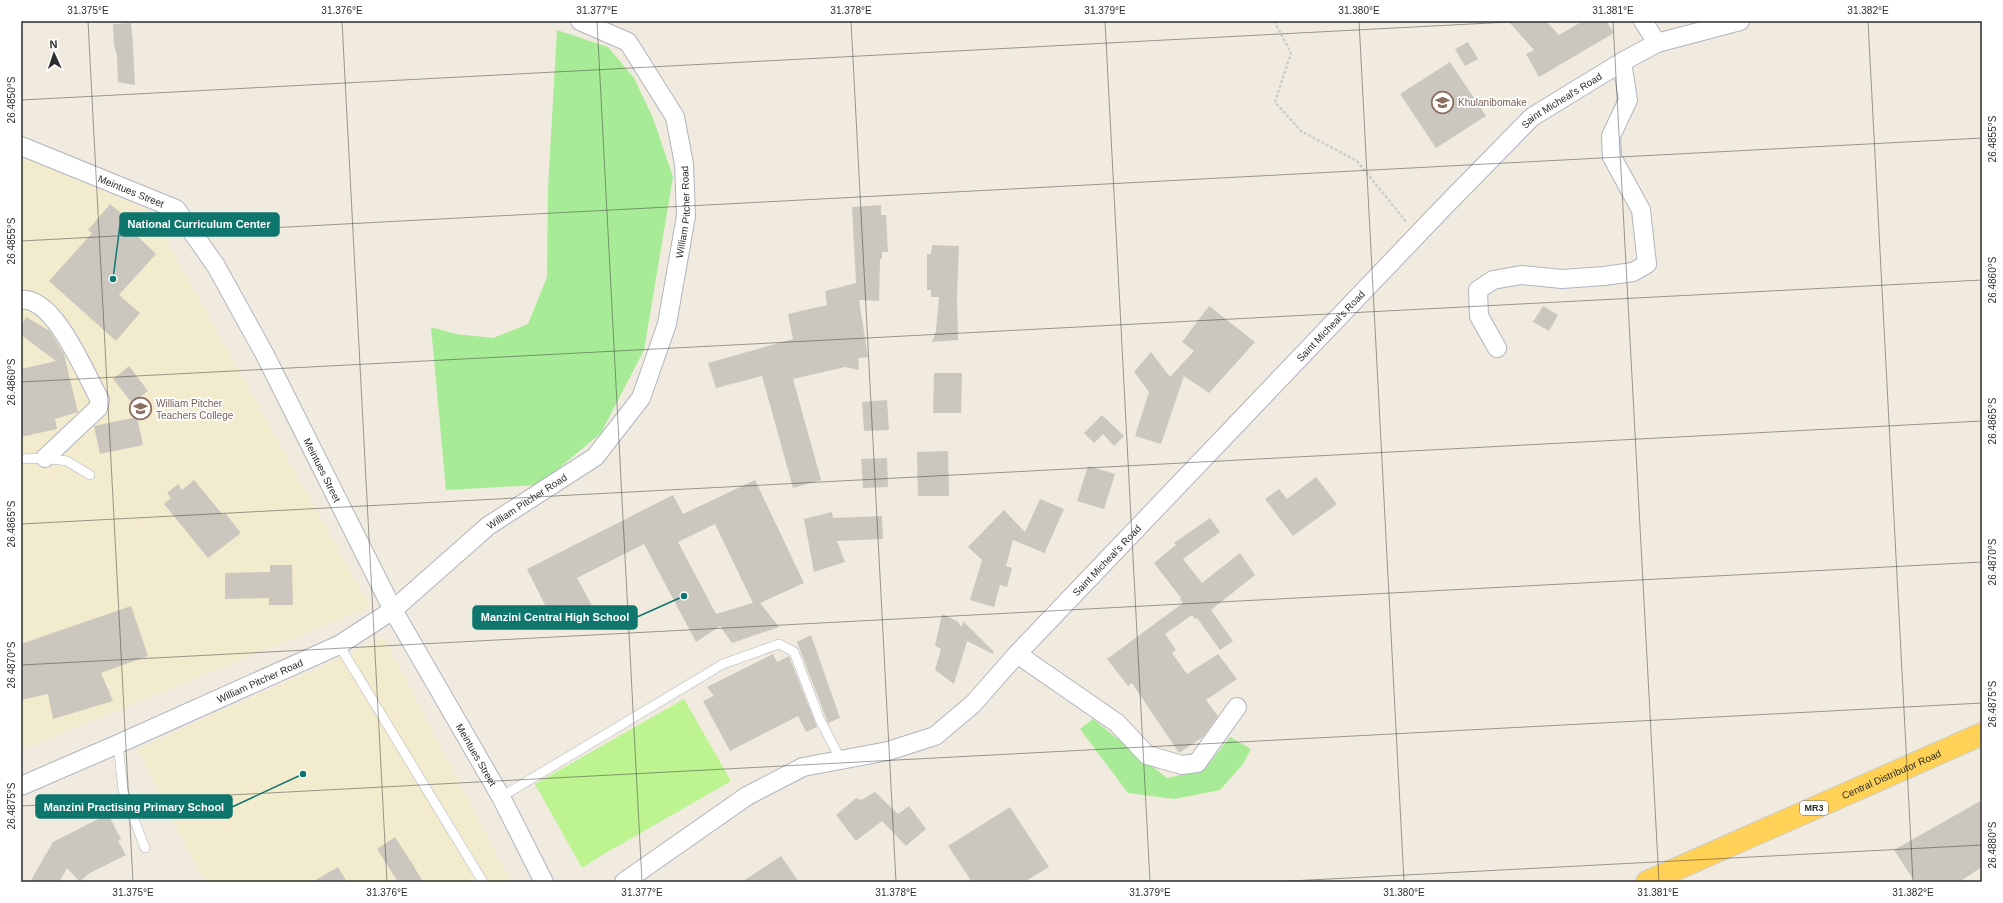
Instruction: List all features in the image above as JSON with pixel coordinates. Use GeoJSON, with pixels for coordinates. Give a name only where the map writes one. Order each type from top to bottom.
{"type":"FeatureCollection","features":[{"type":"Feature","properties":{"kind":"highway","name":"Central Distributor Road"},"geometry":{"type":"LineString","coordinates":[[1647,882],[1982,734]]}},
{"type":"Feature","properties":{"kind":"highway","name":"Central Distributor Road"},"geometry":{"type":"LineString","coordinates":[[1682,882],[1982,748]]}},
{"type":"Feature","properties":{"kind":"street","name":"William Pitcher Road"},"geometry":{"type":"LineString","coordinates":[[21,786],[339,645],[393,610],[488,526],[595,458],[641,398],[667,324],[686,216],[684,164],[675,116],[628,42],[580,21]]}},
{"type":"Feature","properties":{"kind":"street"},"geometry":{"type":"LineString","coordinates":[[1644,21],[1657,43]]}},
{"type":"Feature","properties":{"kind":"street","name":"Saint Micheal's Road"},"geometry":{"type":"LineString","coordinates":[[624,882],[747,796],[803,767],[888,751],[935,736],[973,704],[1017,654],[1417,235],[1532,117],[1622,62],[1657,43],[1740,21]]}},
{"type":"Feature","properties":{"kind":"street"},"geometry":{"type":"LineString","coordinates":[[1497,348],[1479,316],[1478,290],[1493,280],[1521,275],[1562,279],[1604,276],[1633,272],[1647,264],[1641,210],[1612,157],[1611,136],[1628,100],[1622,62]]}},
{"type":"Feature","properties":{"kind":"street","name":"Meintues Street"},"geometry":{"type":"LineString","coordinates":[[21,146],[176,209],[216,266],[264,353],[393,610],[501,797],[544,882]]}},
{"type":"Feature","properties":{"kind":"street"},"geometry":{"type":"LineString","coordinates":[[21,300],[34,302],[44,310],[60,328],[76,352],[100,400],[98,408],[45,458]]}},
{"type":"Feature","properties":{"kind":"street"},"geometry":{"type":"LineString","coordinates":[[1017,654],[1117,723],[1147,755],[1182,765],[1198,763],[1237,708]]}},
{"type":"Feature","properties":{"kind":"lane"},"geometry":{"type":"LineString","coordinates":[[21,460],[45,458],[67,461],[90,475]]}},
{"type":"Feature","properties":{"kind":"lane"},"geometry":{"type":"LineString","coordinates":[[501,797],[723,664],[779,644],[794,652],[820,720],[841,760]]}},
{"type":"Feature","properties":{"kind":"lane"},"geometry":{"type":"LineString","coordinates":[[339,645],[483,882]]}},
{"type":"Feature","properties":{"kind":"lane"},"geometry":{"type":"LineString","coordinates":[[118,744],[123,790],[145,848]]}},
{"type":"Feature","properties":{"kind":"path"},"geometry":{"type":"LineString","coordinates":[[1274,21],[1291,54],[1275,102],[1301,131],[1357,161],[1417,235]]}},
{"type":"Feature","properties":{"kind":"shaded area","name":"William Pitcher Teachers College"},"geometry":{"type":"Polygon","coordinates":[[[21,155],[150,211],[370,607],[21,750],[21,155]]]}},
{"type":"Feature","properties":{"kind":"shaded area"},"geometry":{"type":"Polygon","coordinates":[[[384,638],[511,882],[205,882],[137,749],[384,638]]]}},
{"type":"Feature","properties":{"kind":"green space"},"geometry":{"type":"Polygon","coordinates":[[[557,30],[608,47],[634,78],[653,118],[673,177],[644,350],[601,433],[539,485],[446,490],[431,327],[456,334],[493,338],[528,324],[547,277],[548,188],[557,30]]]}},
{"type":"Feature","properties":{"kind":"green space"},"geometry":{"type":"Polygon","coordinates":[[[684,699],[731,781],[582,868],[535,784],[684,699]]]}},
{"type":"Feature","properties":{"kind":"green space"},"geometry":{"type":"Polygon","coordinates":[[[1093,719],[1167,778],[1185,774],[1210,762],[1230,737],[1251,749],[1243,764],[1220,790],[1174,799],[1128,793],[1080,729],[1093,719]]]}},
{"type":"Feature","properties":{"kind":"building"},"geometry":{"type":"Polygon","coordinates":[[[1508,21],[1546,21],[1559,35],[1583,21],[1606,21],[1614,33],[1539,77],[1526,54],[1534,50],[1508,21]]]}},
{"type":"Feature","properties":{"kind":"building"},"geometry":{"type":"Polygon","coordinates":[[[131,23],[135,85],[118,82],[117,56],[114,45],[113,24],[131,23]]]}},
{"type":"Feature","properties":{"kind":"building"},"geometry":{"type":"Polygon","coordinates":[[[1468,42],[1478,59],[1465,66],[1455,49],[1468,42]]]}},
{"type":"Feature","properties":{"kind":"building"},"geometry":{"type":"Polygon","coordinates":[[[1450,62],[1486,116],[1436,148],[1400,94],[1450,62]]]}},
{"type":"Feature","properties":{"kind":"building"},"geometry":{"type":"Polygon","coordinates":[[[110,204],[128,219],[124,223],[156,254],[119,295],[140,313],[116,341],[49,281],[92,233],[88,230],[110,204]]]}},
{"type":"Feature","properties":{"kind":"building"},"geometry":{"type":"Polygon","coordinates":[[[881,205],[881,215],[886,215],[888,252],[882,252],[882,259],[880,259],[879,301],[859,300],[868,357],[858,358],[859,370],[845,367],[793,379],[821,480],[793,488],[762,376],[716,388],[708,363],[793,339],[788,314],[827,305],[825,291],[856,283],[852,207],[881,205]]]}},
{"type":"Feature","properties":{"kind":"building"},"geometry":{"type":"Polygon","coordinates":[[[932,245],[959,246],[957,297],[958,340],[932,342],[936,331],[939,297],[931,297],[931,290],[927,290],[927,254],[931,254],[932,245]]]}},
{"type":"Feature","properties":{"kind":"building"},"geometry":{"type":"Polygon","coordinates":[[[1209,306],[1255,342],[1209,393],[1184,376],[1161,444],[1135,436],[1149,392],[1134,372],[1151,352],[1170,377],[1194,351],[1182,342],[1209,306]]]}},
{"type":"Feature","properties":{"kind":"building"},"geometry":{"type":"Polygon","coordinates":[[[1543,306],[1558,315],[1549,331],[1533,322],[1543,306]]]}},
{"type":"Feature","properties":{"kind":"building"},"geometry":{"type":"Polygon","coordinates":[[[26,317],[50,331],[64,354],[78,412],[55,419],[57,429],[21,437],[21,369],[56,361],[21,335],[21,326],[26,317]]]}},
{"type":"Feature","properties":{"kind":"building"},"geometry":{"type":"Polygon","coordinates":[[[129,366],[148,391],[132,403],[113,379],[129,366]]]}},
{"type":"Feature","properties":{"kind":"building"},"geometry":{"type":"Polygon","coordinates":[[[934,373],[962,373],[961,413],[933,413],[934,373]]]}},
{"type":"Feature","properties":{"kind":"building"},"geometry":{"type":"Polygon","coordinates":[[[887,400],[889,430],[864,431],[862,402],[887,400]]]}},
{"type":"Feature","properties":{"kind":"building"},"geometry":{"type":"Polygon","coordinates":[[[1102,415],[1124,436],[1114,446],[1103,434],[1094,443],[1084,433],[1102,415]]]}},
{"type":"Feature","properties":{"kind":"building"},"geometry":{"type":"Polygon","coordinates":[[[137,417],[143,445],[100,454],[94,426],[137,417]]]}},
{"type":"Feature","properties":{"kind":"building"},"geometry":{"type":"Polygon","coordinates":[[[948,451],[949,496],[918,496],[917,452],[948,451]]]}},
{"type":"Feature","properties":{"kind":"building"},"geometry":{"type":"Polygon","coordinates":[[[887,458],[888,487],[863,488],[861,459],[887,458]]]}},
{"type":"Feature","properties":{"kind":"building"},"geometry":{"type":"Polygon","coordinates":[[[1088,466],[1115,474],[1104,509],[1077,501],[1088,466]]]}},
{"type":"Feature","properties":{"kind":"building"},"geometry":{"type":"Polygon","coordinates":[[[1316,477],[1337,504],[1293,536],[1265,499],[1279,489],[1287,499],[1316,477]]]}},
{"type":"Feature","properties":{"kind":"building"},"geometry":{"type":"Polygon","coordinates":[[[194,480],[223,515],[225,513],[241,533],[208,558],[164,504],[171,498],[167,493],[178,484],[182,490],[194,480]]]}},
{"type":"Feature","properties":{"kind":"building"},"geometry":{"type":"Polygon","coordinates":[[[755,480],[804,583],[760,603],[779,627],[732,643],[720,626],[696,642],[644,544],[577,578],[596,613],[572,627],[560,605],[548,611],[527,569],[673,495],[683,514],[755,480]],[[715,524],[678,542],[716,614],[753,603],[715,524]]]}},
{"type":"Feature","properties":{"kind":"building"},"geometry":{"type":"Polygon","coordinates":[[[1040,499],[1064,509],[1045,552],[1047,554],[1013,540],[1006,566],[1012,568],[1007,587],[1000,585],[994,607],[970,600],[982,560],[968,547],[1004,510],[1025,532],[1040,499]]]}},
{"type":"Feature","properties":{"kind":"building"},"geometry":{"type":"Polygon","coordinates":[[[832,512],[833,518],[882,516],[883,539],[837,541],[845,562],[814,572],[804,519],[832,512]]]}},
{"type":"Feature","properties":{"kind":"building"},"geometry":{"type":"Polygon","coordinates":[[[1210,518],[1220,532],[1183,559],[1202,583],[1240,553],[1255,575],[1211,610],[1233,641],[1220,650],[1197,618],[1195,619],[1192,615],[1165,634],[1176,650],[1172,653],[1187,674],[1218,654],[1237,679],[1206,700],[1218,716],[1203,737],[1179,753],[1132,683],[1128,686],[1107,659],[1183,603],[1180,599],[1181,598],[1154,563],[1176,545],[1174,543],[1210,518]]]}},
{"type":"Feature","properties":{"kind":"building"},"geometry":{"type":"Polygon","coordinates":[[[270,565],[292,565],[293,605],[269,605],[269,598],[225,599],[225,573],[270,572],[270,565]]]}},
{"type":"Feature","properties":{"kind":"building"},"geometry":{"type":"Polygon","coordinates":[[[131,606],[148,656],[101,673],[113,701],[53,719],[48,694],[21,700],[21,644],[131,606]]]}},
{"type":"Feature","properties":{"kind":"building"},"geometry":{"type":"Polygon","coordinates":[[[942,614],[957,621],[962,627],[963,621],[994,652],[993,654],[967,641],[954,684],[935,670],[941,649],[935,646],[942,614]]]}},
{"type":"Feature","properties":{"kind":"building"},"geometry":{"type":"Polygon","coordinates":[[[811,635],[840,718],[828,723],[797,642],[811,635]]]}},
{"type":"Feature","properties":{"kind":"building"},"geometry":{"type":"Polygon","coordinates":[[[773,654],[777,662],[789,656],[817,727],[806,732],[798,716],[730,751],[703,701],[714,696],[707,687],[773,654]]]}},
{"type":"Feature","properties":{"kind":"building"},"geometry":{"type":"Polygon","coordinates":[[[875,792],[898,814],[909,806],[926,829],[906,846],[882,821],[856,841],[836,815],[856,798],[861,800],[875,792]]]}},
{"type":"Feature","properties":{"kind":"building"},"geometry":{"type":"Polygon","coordinates":[[[1982,800],[1982,867],[1959,882],[1915,882],[1894,850],[1982,800]]]}},
{"type":"Feature","properties":{"kind":"building"},"geometry":{"type":"Polygon","coordinates":[[[1010,807],[1049,867],[1024,882],[972,882],[948,846],[1010,807]]]}},
{"type":"Feature","properties":{"kind":"building"},"geometry":{"type":"Polygon","coordinates":[[[108,814],[121,839],[118,841],[126,855],[88,874],[80,882],[67,868],[59,882],[30,882],[53,842],[108,814]]]}},
{"type":"Feature","properties":{"kind":"building"},"geometry":{"type":"Polygon","coordinates":[[[395,837],[423,882],[398,882],[377,849],[395,837]]]}},
{"type":"Feature","properties":{"kind":"building"},"geometry":{"type":"Polygon","coordinates":[[[781,856],[799,882],[742,882],[781,856]]]}},
{"type":"Feature","properties":{"kind":"building"},"geometry":{"type":"Polygon","coordinates":[[[338,867],[347,882],[312,882],[338,867]]]}},
{"type":"Feature","properties":{"kind":"place","name":"Khulanibomake"},"geometry":{"type":"Point","coordinates":[1443,102]}},
{"type":"Feature","properties":{"kind":"place","name":"National Curriculum Center"},"geometry":{"type":"Point","coordinates":[113,279]}},
{"type":"Feature","properties":{"kind":"place","name":"William Pitcher Teachers College"},"geometry":{"type":"Point","coordinates":[141,409]}},
{"type":"Feature","properties":{"kind":"place","name":"Manzini Central High School"},"geometry":{"type":"Point","coordinates":[684,596]}},
{"type":"Feature","properties":{"kind":"place","name":"Manzini Practising Primary School"},"geometry":{"type":"Point","coordinates":[303,774]}}]}
